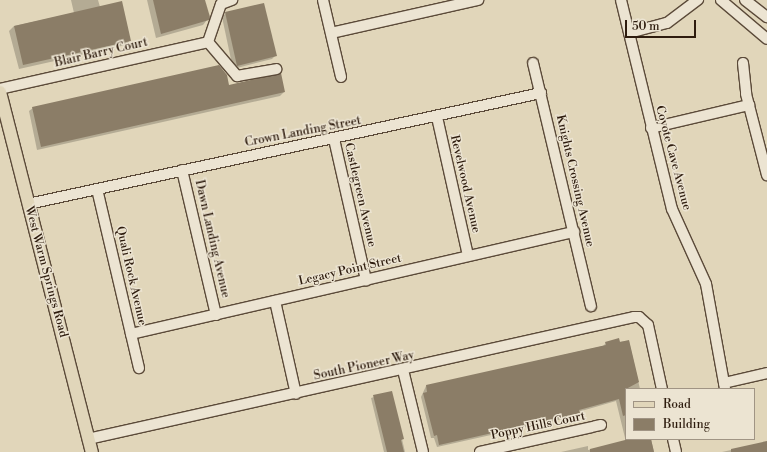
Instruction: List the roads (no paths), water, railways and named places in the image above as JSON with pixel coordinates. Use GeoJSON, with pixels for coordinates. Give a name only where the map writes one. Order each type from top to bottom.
{"type":"FeatureCollection","features":[{"type":"Feature","properties":{"kind":"main road","name":"West Warm Springs Road"},"geometry":{"type":"LineString","coordinates":[[0,92],[92,452]]}},
{"type":"Feature","properties":{"kind":"street"},"geometry":{"type":"LineString","coordinates":[[232,0],[221,4],[208,42],[237,76],[276,69]]}},
{"type":"Feature","properties":{"kind":"street"},"geometry":{"type":"LineString","coordinates":[[323,0],[341,77]]}},
{"type":"Feature","properties":{"kind":"street"},"geometry":{"type":"LineString","coordinates":[[331,33],[478,0]]}},
{"type":"Feature","properties":{"kind":"street","name":"Coyote Cave Avenue"},"geometry":{"type":"LineString","coordinates":[[621,0],[672,209],[706,284],[724,386]]}},
{"type":"Feature","properties":{"kind":"street"},"geometry":{"type":"LineString","coordinates":[[630,33],[667,23],[698,0]]}},
{"type":"Feature","properties":{"kind":"street"},"geometry":{"type":"LineString","coordinates":[[721,0],[767,39]]}},
{"type":"Feature","properties":{"kind":"street"},"geometry":{"type":"LineString","coordinates":[[745,0],[767,17]]}},
{"type":"Feature","properties":{"kind":"street","name":"Blair Barry Court"},"geometry":{"type":"LineString","coordinates":[[0,89],[208,42]]}},
{"type":"Feature","properties":{"kind":"street","name":"Knights Crossing Avenue"},"geometry":{"type":"LineString","coordinates":[[533,62],[591,306]]}},
{"type":"Feature","properties":{"kind":"street"},"geometry":{"type":"LineString","coordinates":[[743,63],[749,105],[767,175]]}},
{"type":"Feature","properties":{"kind":"street","name":"Crown Landing Street"},"geometry":{"type":"LineString","coordinates":[[28,204],[182,170],[437,117],[541,93]]}},
{"type":"Feature","properties":{"kind":"street"},"geometry":{"type":"LineString","coordinates":[[651,128],[749,105]]}},
{"type":"Feature","properties":{"kind":"street","name":"Revelwood Avenue"},"geometry":{"type":"LineString","coordinates":[[437,117],[468,256]]}},
{"type":"Feature","properties":{"kind":"street","name":"Castlegreen Avenue"},"geometry":{"type":"LineString","coordinates":[[334,139],[366,280]]}},
{"type":"Feature","properties":{"kind":"street","name":"Dawn Landing Avenue"},"geometry":{"type":"LineString","coordinates":[[182,170],[216,315]]}},
{"type":"Feature","properties":{"kind":"street","name":"Quali Rock Avenue"},"geometry":{"type":"LineString","coordinates":[[97,189],[139,368]]}},
{"type":"Feature","properties":{"kind":"street","name":"Legacy Point Street"},"geometry":{"type":"LineString","coordinates":[[131,334],[574,232]]}},
{"type":"Feature","properties":{"kind":"street"},"geometry":{"type":"LineString","coordinates":[[275,301],[296,394]]}},
{"type":"Feature","properties":{"kind":"street","name":"South Pioneer Way"},"geometry":{"type":"LineString","coordinates":[[88,439],[296,394],[634,317],[644,321],[648,325],[662,388]]}},
{"type":"Feature","properties":{"kind":"street"},"geometry":{"type":"LineString","coordinates":[[403,370],[422,452]]}},
{"type":"Feature","properties":{"kind":"street"},"geometry":{"type":"LineString","coordinates":[[724,386],[767,373]]}},
{"type":"Feature","properties":{"kind":"street","name":"Poppy Hills Court"},"geometry":{"type":"LineString","coordinates":[[480,452],[602,425]]}},
{"type":"Feature","properties":{"kind":"street"},"geometry":{"type":"LineString","coordinates":[[673,440],[676,452]]}}]}
